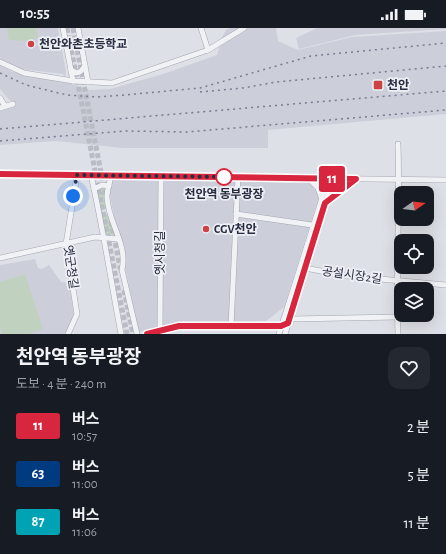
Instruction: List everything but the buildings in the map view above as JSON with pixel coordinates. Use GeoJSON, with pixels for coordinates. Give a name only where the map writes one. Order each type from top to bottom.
{"type":"FeatureCollection","features":[{"type":"Feature","properties":{"kind":"street"},"geometry":{"type":"LineString","coordinates":[[63,28],[73,81]]}},
{"type":"Feature","properties":{"kind":"street"},"geometry":{"type":"LineString","coordinates":[[78,28],[88,82]]}},
{"type":"Feature","properties":{"kind":"street"},"geometry":{"type":"LineString","coordinates":[[201,28],[208,50]]}},
{"type":"Feature","properties":{"kind":"street"},"geometry":{"type":"LineString","coordinates":[[0,62],[24,73],[73,81],[117,82],[208,50],[244,28]]}},
{"type":"Feature","properties":{"kind":"street"},"geometry":{"type":"LineString","coordinates":[[71,70],[76,73],[80,72],[85,66]]}},
{"type":"Feature","properties":{"kind":"street"},"geometry":{"type":"LineString","coordinates":[[0,98],[2,107],[13,104]]}},
{"type":"Feature","properties":{"kind":"street"},"geometry":{"type":"LineString","coordinates":[[396,280],[399,179],[398,144]]}},
{"type":"Feature","properties":{"kind":"street"},"geometry":{"type":"LineString","coordinates":[[0,174],[446,180]]}},
{"type":"Feature","properties":{"kind":"street","name":"옛군청길"},"geometry":{"type":"LineString","coordinates":[[68,334],[78,314],[66,244],[77,175]]}},
{"type":"Feature","properties":{"kind":"street"},"geometry":{"type":"LineString","coordinates":[[91,175],[101,218],[102,237],[121,334]]}},
{"type":"Feature","properties":{"kind":"street"},"geometry":{"type":"LineString","coordinates":[[112,176],[107,197],[124,260],[122,270],[137,334]]}},
{"type":"Feature","properties":{"kind":"street","name":"옛시청길"},"geometry":{"type":"LineString","coordinates":[[160,329],[161,176]]}},
{"type":"Feature","properties":{"kind":"street"},"geometry":{"type":"LineString","coordinates":[[231,326],[238,177]]}},
{"type":"Feature","properties":{"kind":"street"},"geometry":{"type":"LineString","coordinates":[[308,178],[318,188],[321,197]]}},
{"type":"Feature","properties":{"kind":"street"},"geometry":{"type":"LineString","coordinates":[[278,334],[321,197],[330,179]]}},
{"type":"Feature","properties":{"kind":"street"},"geometry":{"type":"LineString","coordinates":[[284,334],[325,203],[330,179]]}},
{"type":"Feature","properties":{"kind":"street"},"geometry":{"type":"LineString","coordinates":[[325,203],[356,179]]}},
{"type":"Feature","properties":{"kind":"street"},"geometry":{"type":"LineString","coordinates":[[94,189],[102,185],[109,186]]}},
{"type":"Feature","properties":{"kind":"street"},"geometry":{"type":"LineString","coordinates":[[236,214],[312,225]]}},
{"type":"Feature","properties":{"kind":"street"},"geometry":{"type":"LineString","coordinates":[[0,258],[95,237],[118,239]]}},
{"type":"Feature","properties":{"kind":"street","name":"공설시장2길"},"geometry":{"type":"LineString","coordinates":[[305,268],[347,276],[446,285]]}},
{"type":"Feature","properties":{"kind":"street"},"geometry":{"type":"LineString","coordinates":[[147,334],[160,329],[179,326],[281,326],[294,319],[394,317]]}},
{"type":"Feature","properties":{"kind":"street"},"geometry":{"type":"LineString","coordinates":[[397,322],[398,334]]}},
{"type":"Feature","properties":{"kind":"shaded area","name":"천안와촌초등학교"},"geometry":{"type":"Polygon","coordinates":[[[0,28],[58,28],[66,72],[65,77],[63,74],[21,69],[0,60],[0,28]]]}},
{"type":"Feature","properties":{"kind":"shaded area"},"geometry":{"type":"Polygon","coordinates":[[[230,28],[276,28],[278,41],[298,50],[352,37],[446,31],[446,114],[268,130],[268,148],[123,148],[56,141],[0,145],[0,111],[12,103],[0,89],[0,65],[13,72],[63,81],[90,90],[110,89],[163,74],[217,55],[222,37],[226,30],[230,28]]]}},
{"type":"Feature","properties":{"kind":"shaded area"},"geometry":{"type":"Polygon","coordinates":[[[317,28],[446,29],[355,35],[299,49],[296,38],[317,28]]]}},
{"type":"Feature","properties":{"kind":"shaded area"},"geometry":{"type":"Polygon","coordinates":[[[106,178],[305,181],[310,183],[319,196],[284,307],[266,321],[234,323],[178,322],[139,332],[106,178]]]}},
{"type":"Feature","properties":{"kind":"shaded area"},"geometry":{"type":"Polygon","coordinates":[[[35,259],[38,268],[42,269],[49,265],[61,282],[69,283],[74,316],[66,334],[0,334],[0,265],[35,259]]]}},
{"type":"Feature","properties":{"kind":"green space"},"geometry":{"type":"Polygon","coordinates":[[[7,28],[36,28],[38,38],[25,41],[9,40],[7,28]]]}},
{"type":"Feature","properties":{"kind":"green space"},"geometry":{"type":"Polygon","coordinates":[[[106,186],[106,209],[100,211],[96,191],[106,186]]]}},
{"type":"Feature","properties":{"kind":"green space"},"geometry":{"type":"Polygon","coordinates":[[[109,213],[114,235],[105,234],[102,217],[109,213]]]}},
{"type":"Feature","properties":{"kind":"green space"},"geometry":{"type":"Polygon","coordinates":[[[25,274],[43,329],[29,334],[2,334],[0,326],[0,282],[25,274]]]}},
{"type":"Feature","properties":{"kind":"tunnel"},"geometry":{"type":"LineString","coordinates":[[67,28],[127,334]]}},
{"type":"Feature","properties":{"kind":"tunnel"},"geometry":{"type":"LineString","coordinates":[[73,28],[106,198]]}},
{"type":"Feature","properties":{"kind":"tunnel"},"geometry":{"type":"LineString","coordinates":[[111,221],[121,272]]}},
{"type":"Feature","properties":{"kind":"tunnel"},"geometry":{"type":"LineString","coordinates":[[124,290],[133,334]]}},
{"type":"Feature","properties":{"kind":"railway"},"geometry":{"type":"LineString","coordinates":[[0,73],[26,85],[67,95],[97,97],[200,88],[311,56],[446,43]]}},
{"type":"Feature","properties":{"kind":"railway"},"geometry":{"type":"LineString","coordinates":[[200,92],[243,88],[276,82],[446,66]]}},
{"type":"Feature","properties":{"kind":"railway"},"geometry":{"type":"LineString","coordinates":[[0,129],[446,91]]}},
{"type":"Feature","properties":{"kind":"railway"},"geometry":{"type":"LineString","coordinates":[[0,141],[125,131],[187,132],[446,110]]}},
{"type":"Feature","properties":{"kind":"bus line","name":"11"},"geometry":{"type":"LineString","coordinates":[[0,174],[356,179],[347,184],[325,203],[288,323],[281,326],[179,326],[160,329],[147,334]]}},
{"type":"Feature","properties":{"kind":"place","name":"천안와촌초등학교"},"geometry":{"type":"Point","coordinates":[31,44]}},
{"type":"Feature","properties":{"kind":"place","name":"천안"},"geometry":{"type":"Point","coordinates":[378,85]}},
{"type":"Feature","properties":{"kind":"place","name":"천안역 동부광장"},"geometry":{"type":"Point","coordinates":[224,177]}},
{"type":"Feature","properties":{"kind":"place","name":"CGV천안"},"geometry":{"type":"Point","coordinates":[206,229]}},
{"type":"Feature","properties":{"kind":"route"},"geometry":{"type":"LineString","coordinates":[[73,196],[77,175],[224,177]]}}]}
